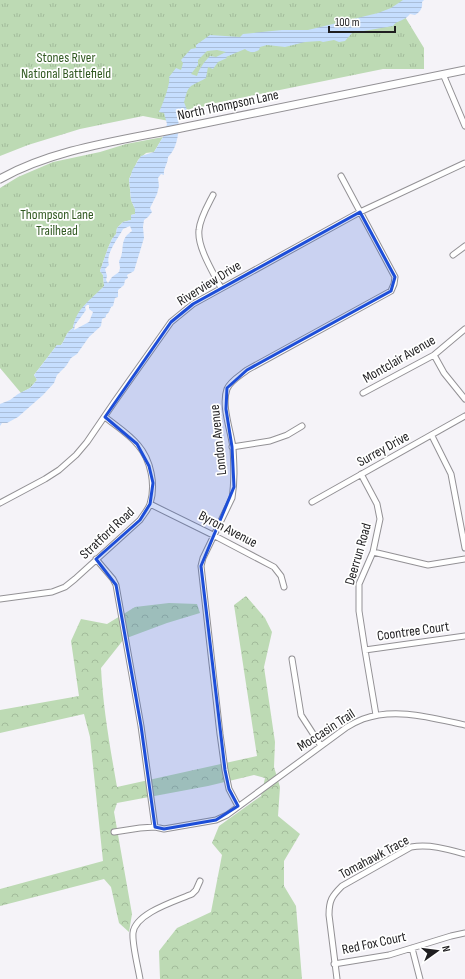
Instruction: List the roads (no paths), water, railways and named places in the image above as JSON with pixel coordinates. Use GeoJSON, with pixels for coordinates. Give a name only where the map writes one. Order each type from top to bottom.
{"type":"FeatureCollection","features":[{"type":"Feature","properties":{"kind":"main road","name":"North Thompson Lane"},"geometry":{"type":"LineString","coordinates":[[0,179],[31,164],[59,154],[465,70]]}},
{"type":"Feature","properties":{"kind":"street"},"geometry":{"type":"LineString","coordinates":[[443,74],[465,126]]}},
{"type":"Feature","properties":{"kind":"street","name":"Riverview Drive"},"geometry":{"type":"LineString","coordinates":[[0,503],[46,479],[76,455],[87,442],[171,322],[193,304],[360,212],[465,163]]}},
{"type":"Feature","properties":{"kind":"street","name":"London Avenue"},"geometry":{"type":"LineString","coordinates":[[238,806],[230,790],[223,756],[201,566],[213,535],[232,498],[234,473],[232,447],[226,409],[227,388],[234,380],[247,370],[391,291],[395,277],[341,176]]}},
{"type":"Feature","properties":{"kind":"street"},"geometry":{"type":"LineString","coordinates":[[213,195],[198,230],[200,243],[221,288]]}},
{"type":"Feature","properties":{"kind":"street"},"geometry":{"type":"LineString","coordinates":[[453,255],[465,246]]}},
{"type":"Feature","properties":{"kind":"street","name":"Montclair Avenue"},"geometry":{"type":"LineString","coordinates":[[363,393],[434,355],[465,329]]}},
{"type":"Feature","properties":{"kind":"street"},"geometry":{"type":"LineString","coordinates":[[434,355],[444,373],[465,399]]}},
{"type":"Feature","properties":{"kind":"street","name":"Surrey Drive"},"geometry":{"type":"LineString","coordinates":[[312,502],[432,436],[465,416]]}},
{"type":"Feature","properties":{"kind":"street","name":"Stratford Road"},"geometry":{"type":"LineString","coordinates":[[0,599],[52,592],[65,587],[140,520],[150,504],[153,483],[145,455],[137,444],[104,417]]}},
{"type":"Feature","properties":{"kind":"street"},"geometry":{"type":"LineString","coordinates":[[232,447],[270,441],[287,435],[302,426]]}},
{"type":"Feature","properties":{"kind":"street"},"geometry":{"type":"LineString","coordinates":[[432,436],[451,474],[465,548]]}},
{"type":"Feature","properties":{"kind":"street","name":"Deerrun Road"},"geometry":{"type":"LineString","coordinates":[[361,474],[377,504],[380,519],[373,552],[359,584],[360,611],[365,650],[376,715]]}},
{"type":"Feature","properties":{"kind":"street","name":"Byron Avenue"},"geometry":{"type":"LineString","coordinates":[[150,504],[274,567],[281,576],[284,587]]}},
{"type":"Feature","properties":{"kind":"street"},"geometry":{"type":"LineString","coordinates":[[373,552],[428,565],[465,559]]}},
{"type":"Feature","properties":{"kind":"street"},"geometry":{"type":"LineString","coordinates":[[96,559],[113,578],[116,585],[141,726],[155,827]]}},
{"type":"Feature","properties":{"kind":"street","name":"Coontree Court"},"geometry":{"type":"LineString","coordinates":[[365,650],[465,636]]}},
{"type":"Feature","properties":{"kind":"street"},"geometry":{"type":"LineString","coordinates":[[292,659],[302,715],[321,746]]}},
{"type":"Feature","properties":{"kind":"street","name":"Moccasin Trail"},"geometry":{"type":"LineString","coordinates":[[114,832],[155,827],[164,829],[216,820],[227,815],[347,727],[363,719],[376,715],[407,713],[465,725]]}},
{"type":"Feature","properties":{"kind":"street","name":"Tomahawk Trace"},"geometry":{"type":"LineString","coordinates":[[337,979],[334,964],[329,904],[333,895],[342,886],[411,847],[422,845],[438,847],[465,854]]}},
{"type":"Feature","properties":{"kind":"street"},"geometry":{"type":"LineString","coordinates":[[140,979],[133,936],[134,928],[140,920],[150,913],[192,894],[196,890],[200,881]]}},
{"type":"Feature","properties":{"kind":"street","name":"Red Fox Court"},"geometry":{"type":"LineString","coordinates":[[334,964],[389,956],[465,933]]}},
{"type":"Feature","properties":{"kind":"street"},"geometry":{"type":"LineString","coordinates":[[412,948],[420,979]]}},
{"type":"Feature","properties":{"kind":"water"},"geometry":{"type":"Polygon","coordinates":[[[403,0],[424,0],[422,2],[421,10],[415,15],[410,14],[393,26],[352,33],[345,41],[339,42],[334,40],[323,42],[305,42],[285,47],[267,45],[260,47],[259,50],[254,52],[250,52],[245,49],[218,62],[213,69],[208,67],[206,78],[188,89],[184,102],[187,110],[184,111],[181,109],[178,111],[177,141],[168,157],[164,175],[161,174],[158,178],[159,186],[157,194],[150,208],[152,212],[144,220],[144,238],[134,271],[127,275],[128,278],[125,280],[124,285],[118,290],[118,297],[115,298],[113,306],[106,317],[102,319],[101,326],[89,337],[77,354],[71,358],[66,366],[57,375],[54,383],[18,417],[7,423],[2,423],[0,426],[0,404],[30,388],[37,380],[34,375],[57,345],[61,345],[63,343],[68,332],[73,328],[77,315],[81,309],[104,286],[103,275],[100,271],[108,248],[116,234],[117,228],[123,222],[131,220],[131,215],[135,214],[135,209],[131,200],[129,179],[132,170],[141,156],[154,152],[163,137],[167,124],[164,113],[159,112],[168,89],[169,77],[176,68],[181,70],[183,63],[181,60],[191,49],[196,48],[196,45],[210,35],[240,37],[243,34],[282,30],[308,30],[378,13],[391,8],[403,0]],[[217,50],[207,51],[198,60],[198,65],[191,74],[197,76],[202,66],[210,56],[216,57],[226,52],[217,50]],[[130,226],[123,229],[110,251],[108,261],[109,265],[105,269],[107,276],[106,280],[108,283],[112,277],[119,272],[119,261],[125,238],[132,231],[130,226]],[[89,305],[85,307],[86,310],[75,325],[74,330],[89,322],[93,312],[89,309],[89,305]]]}},
{"type":"Feature","properties":{"kind":"park label","name":"Stones River National Battlefield"},"geometry":{"type":"Point","coordinates":[66,66]}},
{"type":"Feature","properties":{"kind":"park label","name":"Thompson Lane Trailhead"},"geometry":{"type":"Point","coordinates":[57,222]}}]}
